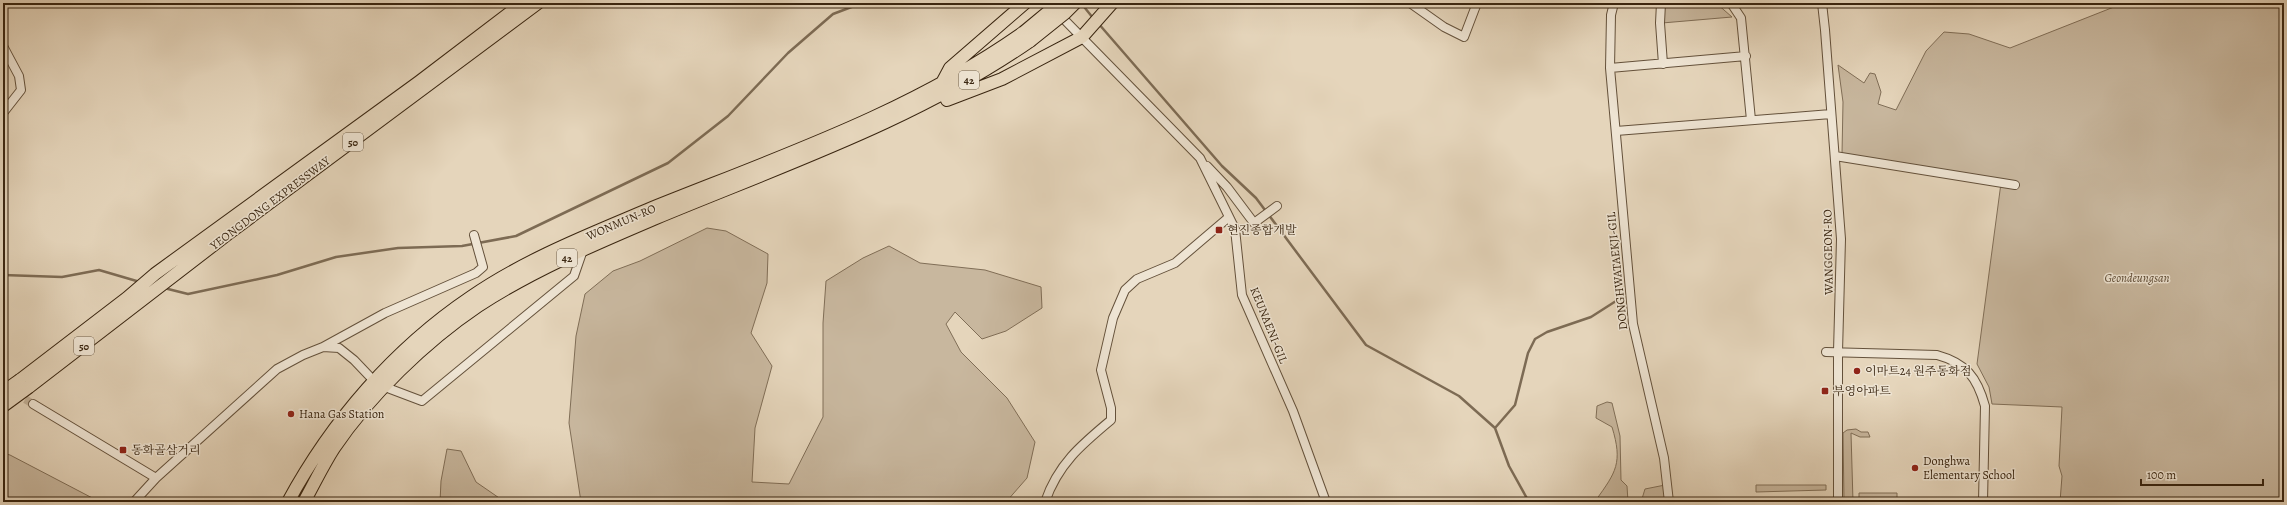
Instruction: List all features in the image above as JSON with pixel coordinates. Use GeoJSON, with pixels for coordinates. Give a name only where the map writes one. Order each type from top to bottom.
{"type":"FeatureCollection","features":[{"type":"Feature","properties":{"kind":"highway","name":"YEONGDONG EXPRESSWAY"},"geometry":{"type":"LineString","coordinates":[[3,406],[24,383],[155,274],[412,87],[523,3]]}},
{"type":"Feature","properties":{"kind":"highway","name":"YEONGDONG EXPRESSWAY"},"geometry":{"type":"LineString","coordinates":[[3,392],[24,383],[138,304],[229,233],[538,3]]}},
{"type":"Feature","properties":{"kind":"highway"},"geometry":{"type":"LineString","coordinates":[[941,84],[950,68],[1025,3]]}},
{"type":"Feature","properties":{"kind":"highway","name":"42"},"geometry":{"type":"LineString","coordinates":[[1027,36],[1059,3]]}},
{"type":"Feature","properties":{"kind":"highway","name":"42"},"geometry":{"type":"LineString","coordinates":[[1027,36],[1066,13],[1075,3]]}},
{"type":"Feature","properties":{"kind":"highway"},"geometry":{"type":"LineString","coordinates":[[904,114],[1002,79],[1085,34],[1109,7]]}},
{"type":"Feature","properties":{"kind":"highway","name":"WONMUN-RO"},"geometry":{"type":"LineString","coordinates":[[288,502],[305,471],[327,437],[348,409],[374,381],[436,324],[471,296],[507,275],[595,232],[901,105],[1027,36]]}},
{"type":"Feature","properties":{"kind":"highway","name":"WONMUN-RO"},"geometry":{"type":"LineString","coordinates":[[304,502],[334,448],[385,387],[438,338],[476,308],[514,284],[583,250],[830,148],[904,114],[958,86],[1027,36]]}},
{"type":"Feature","properties":{"kind":"highway"},"geometry":{"type":"LineString","coordinates":[[374,381],[385,387]]}},
{"type":"Feature","properties":{"kind":"street","name":"KEUNAENI-GIL"},"geometry":{"type":"LineString","coordinates":[[1048,3],[1085,34],[1200,158],[1235,229],[1242,295],[1293,411],[1326,502]]}},
{"type":"Feature","properties":{"kind":"street"},"geometry":{"type":"LineString","coordinates":[[1410,3],[1444,27],[1464,37],[1477,3]]}},
{"type":"Feature","properties":{"kind":"street","name":"DONGHWATAEKJI-GIL"},"geometry":{"type":"LineString","coordinates":[[1614,3],[1611,15],[1610,68],[1633,324],[1664,458],[1669,502]]}},
{"type":"Feature","properties":{"kind":"street"},"geometry":{"type":"LineString","coordinates":[[1661,3],[1660,23],[1663,64]]}},
{"type":"Feature","properties":{"kind":"street"},"geometry":{"type":"LineString","coordinates":[[1731,3],[1741,18],[1746,56],[1751,120]]}},
{"type":"Feature","properties":{"kind":"street","name":"WANGGEON-RO"},"geometry":{"type":"LineString","coordinates":[[1822,3],[1826,30],[1841,239],[1838,352],[1838,502]]}},
{"type":"Feature","properties":{"kind":"street"},"geometry":{"type":"LineString","coordinates":[[3,46],[19,76],[21,90],[3,113]]}},
{"type":"Feature","properties":{"kind":"street"},"geometry":{"type":"LineString","coordinates":[[1610,68],[1746,56]]}},
{"type":"Feature","properties":{"kind":"street"},"geometry":{"type":"LineString","coordinates":[[1616,130],[1831,114]]}},
{"type":"Feature","properties":{"kind":"street"},"geometry":{"type":"LineString","coordinates":[[1835,156],[2016,185]]}},
{"type":"Feature","properties":{"kind":"street"},"geometry":{"type":"LineString","coordinates":[[1200,158],[1227,187],[1254,224],[1276,207]]}},
{"type":"Feature","properties":{"kind":"street"},"geometry":{"type":"LineString","coordinates":[[1045,502],[1051,486],[1069,456],[1110,420],[1111,408],[1101,370],[1113,318],[1125,290],[1137,279],[1175,263],[1229,218]]}},
{"type":"Feature","properties":{"kind":"street"},"geometry":{"type":"LineString","coordinates":[[134,502],[156,478],[277,369],[323,347],[385,313],[476,273],[483,267],[475,237]]}},
{"type":"Feature","properties":{"kind":"street"},"geometry":{"type":"LineString","coordinates":[[385,387],[422,401],[574,276],[583,250]]}},
{"type":"Feature","properties":{"kind":"street"},"geometry":{"type":"LineString","coordinates":[[323,347],[339,348],[354,360],[374,381]]}},
{"type":"Feature","properties":{"kind":"street"},"geometry":{"type":"LineString","coordinates":[[1826,352],[1937,354],[1954,360],[1966,368],[1981,391],[1985,406],[1983,502]]}},
{"type":"Feature","properties":{"kind":"street"},"geometry":{"type":"LineString","coordinates":[[33,404],[156,478]]}},
{"type":"Feature","properties":{"kind":"green space"},"geometry":{"type":"Polygon","coordinates":[[[1664,3],[1716,3],[1732,17],[1662,23],[1664,3]]]}},
{"type":"Feature","properties":{"kind":"green space","name":"Geondeungsan"},"geometry":{"type":"Polygon","coordinates":[[[2124,3],[2284,3],[2284,502],[2060,502],[2062,476],[2059,466],[2062,407],[1992,404],[1989,387],[1977,364],[2001,183],[1842,154],[1843,102],[1838,65],[1864,83],[1870,73],[1875,74],[1881,92],[1878,104],[1896,110],[1926,51],[1944,32],[1969,34],[2010,48],[2124,3]]]}},
{"type":"Feature","properties":{"kind":"green space"},"geometry":{"type":"Polygon","coordinates":[[[707,228],[726,231],[768,254],[767,283],[751,333],[772,366],[755,428],[752,482],[789,484],[823,417],[823,323],[826,281],[863,258],[889,246],[920,263],[985,270],[1041,287],[1042,308],[1006,331],[982,339],[955,312],[946,324],[961,352],[1007,398],[1035,442],[1027,478],[1006,502],[581,502],[569,423],[576,336],[585,294],[613,271],[640,261],[707,228]]]}},
{"type":"Feature","properties":{"kind":"green space"},"geometry":{"type":"Polygon","coordinates":[[[1607,402],[1612,403],[1620,436],[1621,480],[1627,486],[1628,502],[1596,500],[1613,474],[1617,459],[1617,450],[1612,427],[1596,418],[1597,406],[1607,402]]]}},
{"type":"Feature","properties":{"kind":"green space"},"geometry":{"type":"Polygon","coordinates":[[[1856,429],[1861,432],[1868,432],[1870,437],[1860,437],[1851,433],[1853,502],[1844,502],[1843,433],[1847,430],[1856,429]]]}},
{"type":"Feature","properties":{"kind":"green space"},"geometry":{"type":"Polygon","coordinates":[[[447,449],[461,451],[476,482],[505,502],[440,502],[441,481],[447,449]]]}},
{"type":"Feature","properties":{"kind":"green space"},"geometry":{"type":"Polygon","coordinates":[[[3,453],[10,455],[100,502],[3,502],[3,453]]]}},
{"type":"Feature","properties":{"kind":"green space"},"geometry":{"type":"Polygon","coordinates":[[[1665,485],[1665,502],[1641,502],[1645,489],[1665,485]]]}},
{"type":"Feature","properties":{"kind":"green space"},"geometry":{"type":"Polygon","coordinates":[[[1756,485],[1826,485],[1826,490],[1756,492],[1756,485]]]}},
{"type":"Feature","properties":{"kind":"green space"},"geometry":{"type":"Polygon","coordinates":[[[1859,493],[1897,493],[1897,502],[1859,502],[1859,493]]]}},
{"type":"Feature","properties":{"kind":"waterway"},"geometry":{"type":"LineString","coordinates":[[164,288],[188,294],[277,275],[336,257],[398,248],[462,246],[516,236],[668,163],[728,116],[788,53],[833,14],[862,3]]}},
{"type":"Feature","properties":{"kind":"waterway"},"geometry":{"type":"LineString","coordinates":[[1081,3],[1093,18]]}},
{"type":"Feature","properties":{"kind":"waterway"},"geometry":{"type":"LineString","coordinates":[[1098,23],[1222,166],[1256,198],[1366,345],[1459,396],[1495,428],[1509,466],[1529,502]]}},
{"type":"Feature","properties":{"kind":"waterway"},"geometry":{"type":"LineString","coordinates":[[3,275],[62,277],[99,270],[140,282]]}},
{"type":"Feature","properties":{"kind":"waterway"},"geometry":{"type":"LineString","coordinates":[[1495,428],[1515,405],[1528,353],[1535,339],[1547,332],[1591,317],[1616,301]]}},
{"type":"Feature","properties":{"kind":"tunnel"},"geometry":{"type":"LineString","coordinates":[[15,393],[33,404]]}},
{"type":"Feature","properties":{"kind":"place","name":"현진종합개발"},"geometry":{"type":"Point","coordinates":[1219,230]}},
{"type":"Feature","properties":{"kind":"place","name":"이마트24 원주동화점"},"geometry":{"type":"Point","coordinates":[1857,371]}},
{"type":"Feature","properties":{"kind":"place","name":"부영아파트"},"geometry":{"type":"Point","coordinates":[1825,391]}},
{"type":"Feature","properties":{"kind":"place","name":"Hana Gas Station"},"geometry":{"type":"Point","coordinates":[291,414]}},
{"type":"Feature","properties":{"kind":"place","name":"동화골삼거리"},"geometry":{"type":"Point","coordinates":[123,450]}},
{"type":"Feature","properties":{"kind":"place","name":"Donghwa Elementary School"},"geometry":{"type":"Point","coordinates":[1915,468]}}]}
